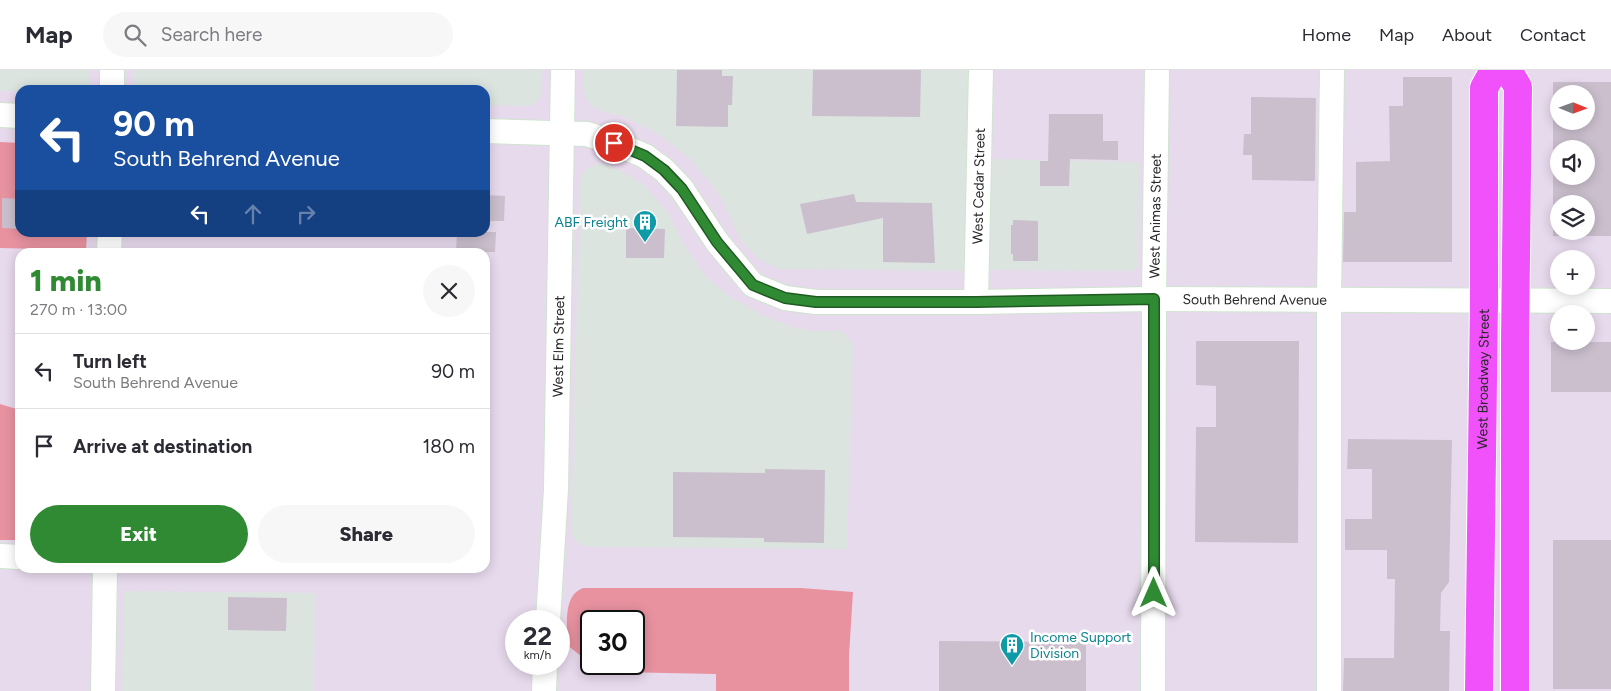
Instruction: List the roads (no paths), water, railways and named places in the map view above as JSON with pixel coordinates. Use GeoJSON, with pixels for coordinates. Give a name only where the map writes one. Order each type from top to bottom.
{"type":"FeatureCollection","features":[{"type":"Feature","properties":{"kind":"main road","name":"West Broadway Street"},"geometry":{"type":"LineString","coordinates":[[1479,691],[1484,301],[1484,88],[1494,70]]}},
{"type":"Feature","properties":{"kind":"main road"},"geometry":{"type":"LineString","coordinates":[[1508,70],[1518,87],[1515,342],[1515,691]]}},
{"type":"Feature","properties":{"kind":"street"},"geometry":{"type":"LineString","coordinates":[[112,70],[112,85]]}},
{"type":"Feature","properties":{"kind":"street","name":"West Elm Street"},"geometry":{"type":"LineString","coordinates":[[549,610],[556,489],[563,70]]}},
{"type":"Feature","properties":{"kind":"street","name":"West Cedar Street"},"geometry":{"type":"LineString","coordinates":[[976,302],[981,70]]}},
{"type":"Feature","properties":{"kind":"street","name":"West Animas Street"},"geometry":{"type":"LineString","coordinates":[[1153,691],[1154,299],[1157,70]]}},
{"type":"Feature","properties":{"kind":"street"},"geometry":{"type":"LineString","coordinates":[[1329,691],[1329,300],[1332,70]]}},
{"type":"Feature","properties":{"kind":"street"},"geometry":{"type":"LineString","coordinates":[[0,115],[15,116]]}},
{"type":"Feature","properties":{"kind":"street","name":"South Behrend Avenue"},"geometry":{"type":"LineString","coordinates":[[490,131],[587,134],[645,156],[664,170],[682,189],[717,242],[753,285],[785,298],[816,302],[1154,299],[1611,301]]}},
{"type":"Feature","properties":{"kind":"street"},"geometry":{"type":"LineString","coordinates":[[0,556],[15,556]]}},
{"type":"Feature","properties":{"kind":"street"},"geometry":{"type":"LineString","coordinates":[[103,691],[105,573]]}},
{"type":"Feature","properties":{"kind":"street"},"geometry":{"type":"LineString","coordinates":[[544,691],[545,675]]}},
{"type":"Feature","properties":{"kind":"place","name":"ABF Freight"},"geometry":{"type":"Point","coordinates":[645,243]}},
{"type":"Feature","properties":{"kind":"place","name":"Income Support Division"},"geometry":{"type":"Point","coordinates":[1012,666]}}]}
